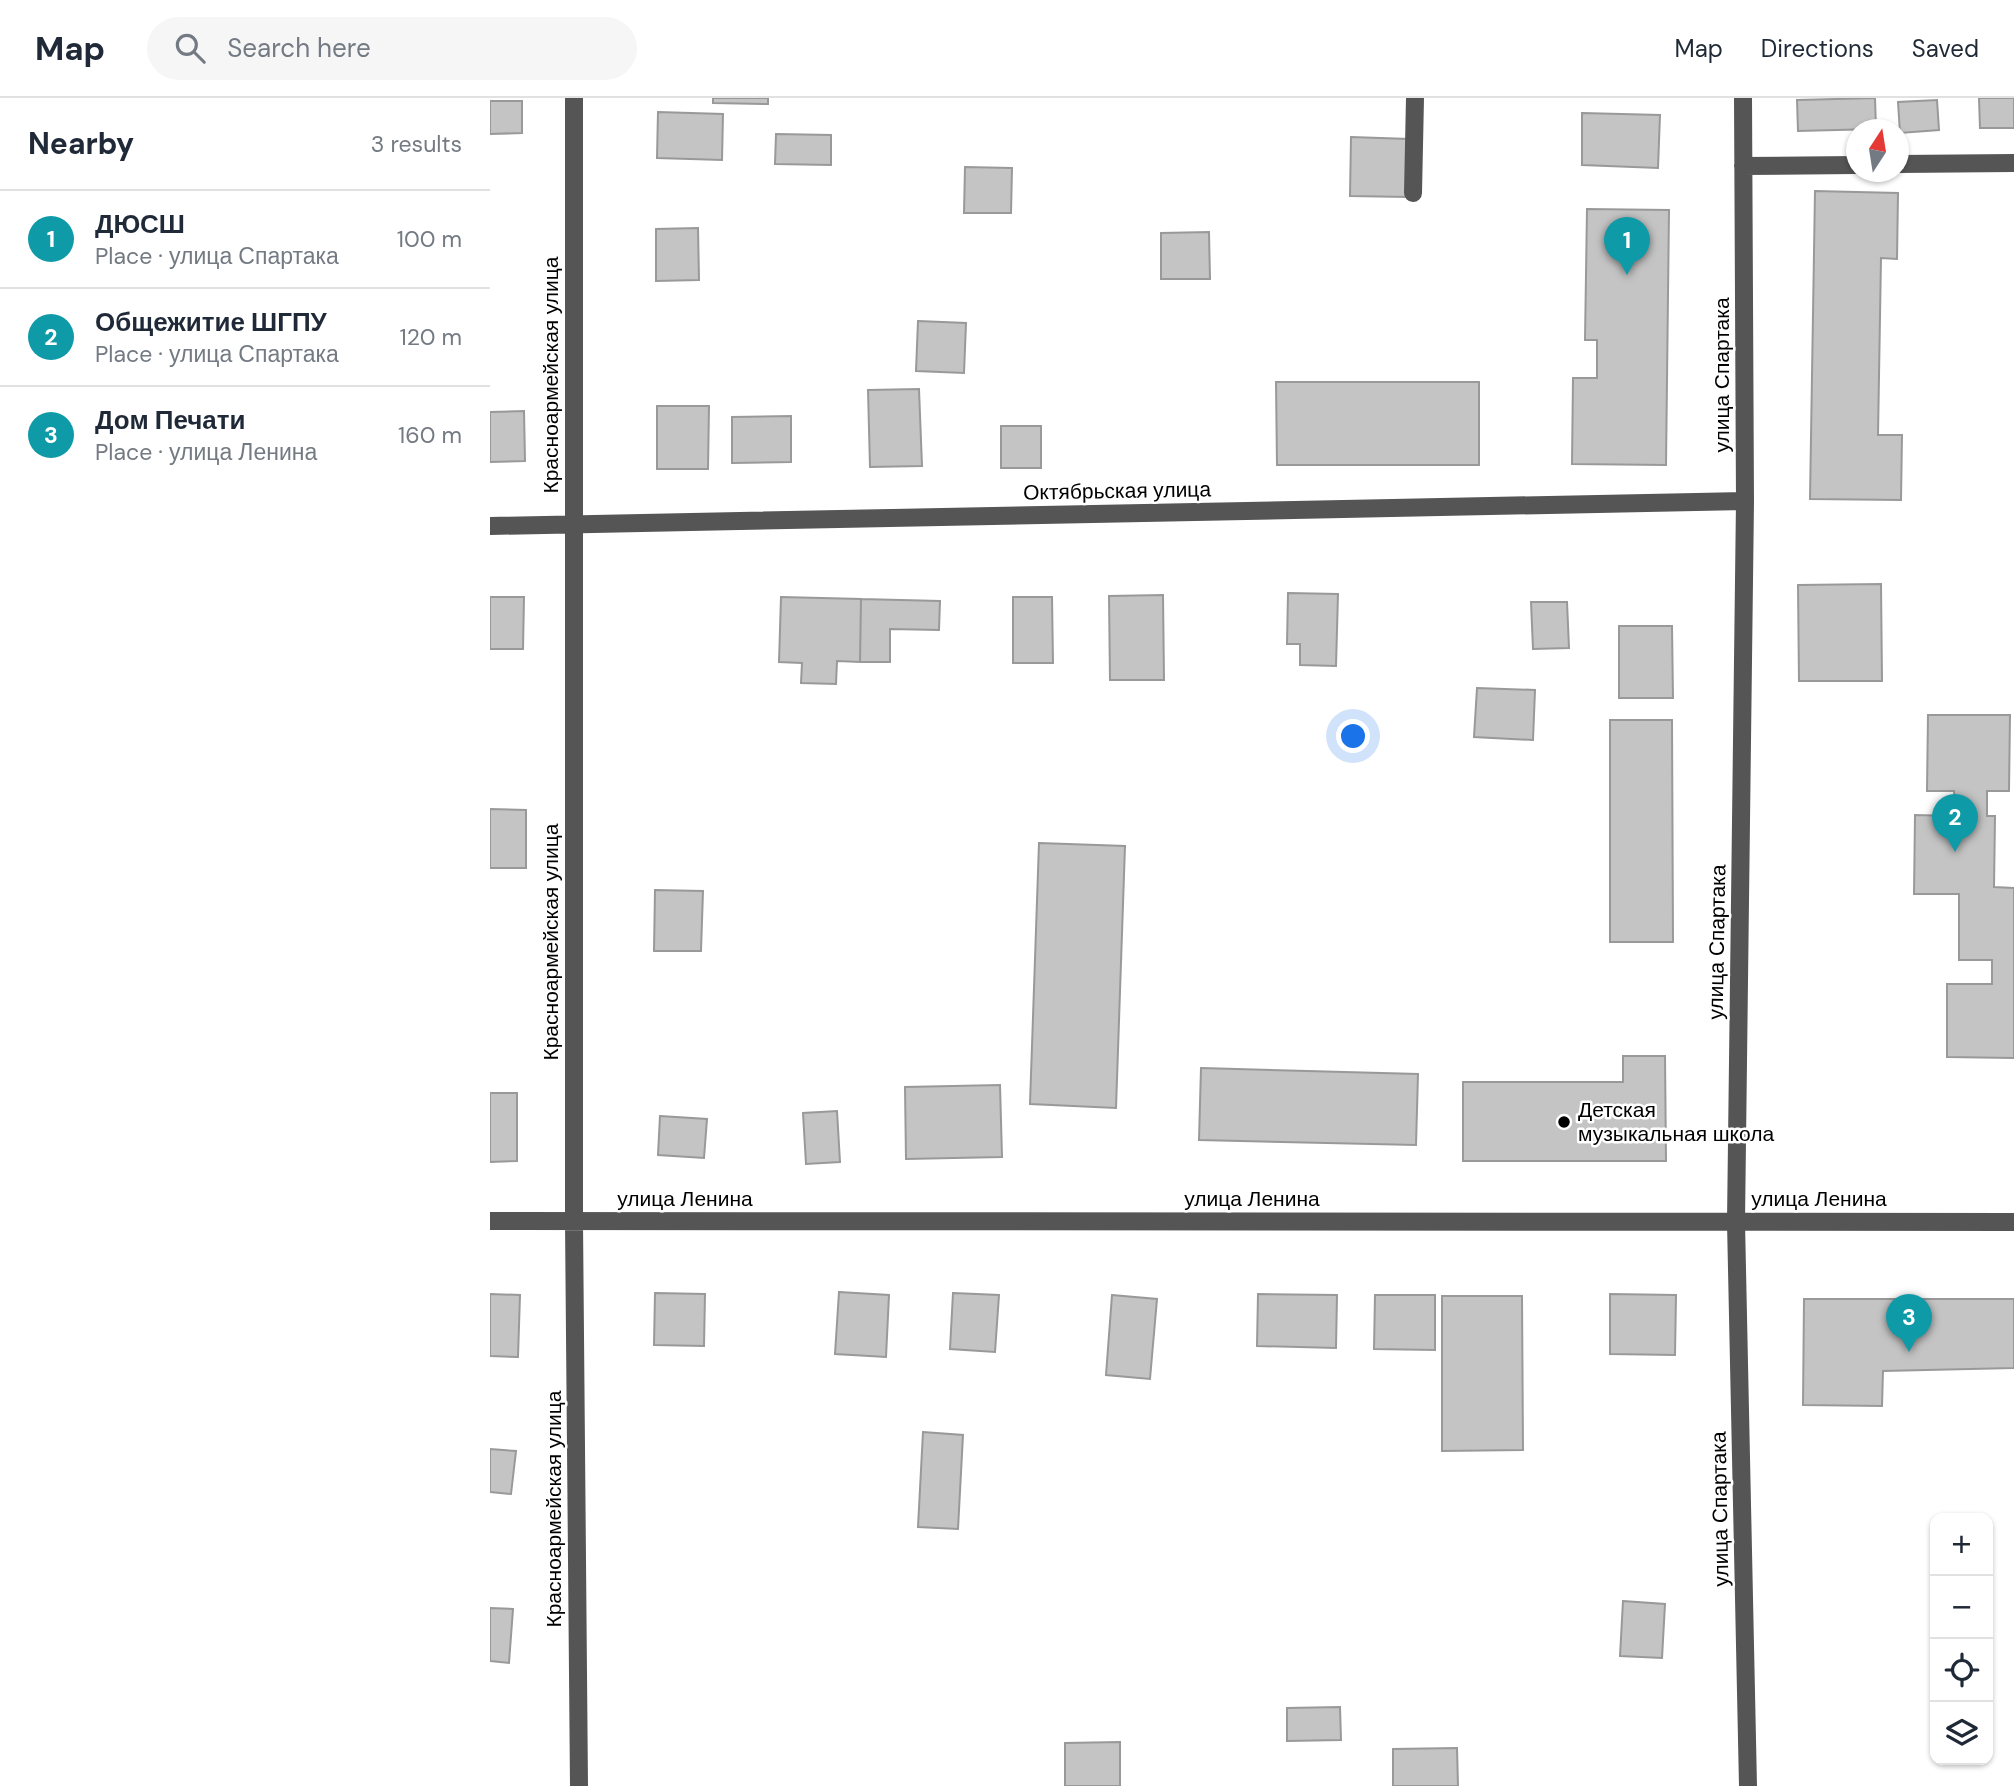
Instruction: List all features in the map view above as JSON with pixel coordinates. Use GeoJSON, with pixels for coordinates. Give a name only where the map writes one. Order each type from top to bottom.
{"type":"FeatureCollection","features":[{"type":"Feature","properties":{"kind":"street","name":"Красноармейская улица"},"geometry":{"type":"LineString","coordinates":[[574,98],[574,1222],[579,1786]]}},
{"type":"Feature","properties":{"kind":"street"},"geometry":{"type":"LineString","coordinates":[[1413,193],[1415,98]]}},
{"type":"Feature","properties":{"kind":"street","name":"улица Спартака"},"geometry":{"type":"LineString","coordinates":[[1742,98],[1745,501],[1736,1222],[1748,1786]]}},
{"type":"Feature","properties":{"kind":"street"},"geometry":{"type":"LineString","coordinates":[[1909,164],[2014,163]]}},
{"type":"Feature","properties":{"kind":"street"},"geometry":{"type":"LineString","coordinates":[[1743,166],[1846,165]]}},
{"type":"Feature","properties":{"kind":"street","name":"Октябрьская улица"},"geometry":{"type":"LineString","coordinates":[[490,526],[1745,501]]}},
{"type":"Feature","properties":{"kind":"street","name":"улица Ленина"},"geometry":{"type":"LineString","coordinates":[[490,1221],[2014,1222]]}},
{"type":"Feature","properties":{"kind":"building"},"geometry":{"type":"Polygon","coordinates":[[[713,98],[768,98],[768,104],[713,103],[713,98]]]}},
{"type":"Feature","properties":{"kind":"building"},"geometry":{"type":"Polygon","coordinates":[[[1875,98],[1876,119],[1846,119],[1846,130],[1798,131],[1797,100],[1875,98]]]}},
{"type":"Feature","properties":{"kind":"building"},"geometry":{"type":"Polygon","coordinates":[[[1979,98],[2014,98],[2014,128],[1980,128],[1979,98]]]}},
{"type":"Feature","properties":{"kind":"building"},"geometry":{"type":"Polygon","coordinates":[[[1937,100],[1939,130],[1909,132],[1909,119],[1899,119],[1898,102],[1937,100]]]}},
{"type":"Feature","properties":{"kind":"building"},"geometry":{"type":"Polygon","coordinates":[[[490,101],[522,101],[522,133],[490,134],[490,101]]]}},
{"type":"Feature","properties":{"kind":"building"},"geometry":{"type":"Polygon","coordinates":[[[658,112],[723,114],[722,160],[657,158],[658,112]]]}},
{"type":"Feature","properties":{"kind":"building"},"geometry":{"type":"Polygon","coordinates":[[[1582,113],[1660,115],[1658,168],[1582,165],[1582,113]]]}},
{"type":"Feature","properties":{"kind":"building"},"geometry":{"type":"Polygon","coordinates":[[[776,134],[831,135],[831,165],[775,164],[776,134]]]}},
{"type":"Feature","properties":{"kind":"building"},"geometry":{"type":"Polygon","coordinates":[[[1351,137],[1409,139],[1408,197],[1350,196],[1351,137]]]}},
{"type":"Feature","properties":{"kind":"building"},"geometry":{"type":"Polygon","coordinates":[[[965,167],[1012,168],[1011,213],[964,213],[965,167]]]}},
{"type":"Feature","properties":{"kind":"building"},"geometry":{"type":"Polygon","coordinates":[[[1815,191],[1898,193],[1897,259],[1881,258],[1878,435],[1902,435],[1901,500],[1810,499],[1815,191]]]}},
{"type":"Feature","properties":{"kind":"building"},"geometry":{"type":"Polygon","coordinates":[[[1587,209],[1669,210],[1666,465],[1572,464],[1573,378],[1597,378],[1597,340],[1585,340],[1587,209]]]}},
{"type":"Feature","properties":{"kind":"building"},"geometry":{"type":"Polygon","coordinates":[[[698,228],[699,280],[656,281],[656,229],[698,228]]]}},
{"type":"Feature","properties":{"kind":"building"},"geometry":{"type":"Polygon","coordinates":[[[1209,232],[1210,279],[1161,279],[1161,233],[1209,232]]]}},
{"type":"Feature","properties":{"kind":"building"},"geometry":{"type":"Polygon","coordinates":[[[918,321],[966,323],[964,373],[916,371],[918,321]]]}},
{"type":"Feature","properties":{"kind":"building"},"geometry":{"type":"Polygon","coordinates":[[[1276,382],[1479,382],[1479,465],[1277,465],[1276,382]]]}},
{"type":"Feature","properties":{"kind":"building"},"geometry":{"type":"Polygon","coordinates":[[[919,389],[922,466],[870,467],[868,390],[919,389]]]}},
{"type":"Feature","properties":{"kind":"building"},"geometry":{"type":"Polygon","coordinates":[[[657,406],[709,406],[708,469],[657,469],[657,406]]]}},
{"type":"Feature","properties":{"kind":"building"},"geometry":{"type":"Polygon","coordinates":[[[524,411],[525,461],[490,462],[490,412],[524,411]]]}},
{"type":"Feature","properties":{"kind":"building"},"geometry":{"type":"Polygon","coordinates":[[[791,416],[791,462],[732,463],[732,417],[791,416]]]}},
{"type":"Feature","properties":{"kind":"building"},"geometry":{"type":"Polygon","coordinates":[[[1001,426],[1041,426],[1041,468],[1001,468],[1001,426]]]}},
{"type":"Feature","properties":{"kind":"building"},"geometry":{"type":"Polygon","coordinates":[[[1881,584],[1882,681],[1799,681],[1798,585],[1881,584]]]}},
{"type":"Feature","properties":{"kind":"building"},"geometry":{"type":"Polygon","coordinates":[[[1288,593],[1338,594],[1336,666],[1300,665],[1300,644],[1287,644],[1288,593]]]}},
{"type":"Feature","properties":{"kind":"building"},"geometry":{"type":"Polygon","coordinates":[[[1163,595],[1164,680],[1110,680],[1109,596],[1163,595]]]}},
{"type":"Feature","properties":{"kind":"building"},"geometry":{"type":"Polygon","coordinates":[[[490,597],[524,597],[523,649],[490,649],[490,597]]]}},
{"type":"Feature","properties":{"kind":"building"},"geometry":{"type":"Polygon","coordinates":[[[781,597],[861,599],[860,662],[837,661],[836,684],[801,683],[802,663],[779,662],[781,597]]]}},
{"type":"Feature","properties":{"kind":"building"},"geometry":{"type":"Polygon","coordinates":[[[1013,597],[1052,597],[1053,663],[1013,663],[1013,597]]]}},
{"type":"Feature","properties":{"kind":"building"},"geometry":{"type":"Polygon","coordinates":[[[861,599],[940,601],[939,630],[890,629],[890,662],[860,662],[861,599]]]}},
{"type":"Feature","properties":{"kind":"building"},"geometry":{"type":"Polygon","coordinates":[[[1531,602],[1567,602],[1569,648],[1533,649],[1531,602]]]}},
{"type":"Feature","properties":{"kind":"building"},"geometry":{"type":"Polygon","coordinates":[[[1619,626],[1672,626],[1673,698],[1619,698],[1619,626]]]}},
{"type":"Feature","properties":{"kind":"building"},"geometry":{"type":"Polygon","coordinates":[[[1477,688],[1535,690],[1533,740],[1474,737],[1477,688]]]}},
{"type":"Feature","properties":{"kind":"building"},"geometry":{"type":"Polygon","coordinates":[[[1928,715],[2010,715],[2009,791],[1987,791],[1987,816],[1995,816],[1994,887],[2014,888],[2014,1058],[1947,1057],[1947,984],[1992,984],[1992,960],[1959,960],[1959,894],[1914,894],[1915,815],[1955,816],[1954,791],[1927,791],[1928,715]]]}},
{"type":"Feature","properties":{"kind":"building"},"geometry":{"type":"Polygon","coordinates":[[[1610,720],[1672,720],[1673,942],[1610,942],[1610,720]]]}},
{"type":"Feature","properties":{"kind":"building"},"geometry":{"type":"Polygon","coordinates":[[[490,809],[526,810],[526,868],[490,868],[490,809]]]}},
{"type":"Feature","properties":{"kind":"building"},"geometry":{"type":"Polygon","coordinates":[[[1039,843],[1125,846],[1116,1108],[1030,1104],[1039,843]]]}},
{"type":"Feature","properties":{"kind":"building"},"geometry":{"type":"Polygon","coordinates":[[[655,890],[703,891],[701,951],[654,951],[655,890]]]}},
{"type":"Feature","properties":{"kind":"building","name":"Детская музыкальная школа"},"geometry":{"type":"Polygon","coordinates":[[[1623,1056],[1665,1056],[1666,1161],[1463,1161],[1463,1082],[1623,1082],[1623,1056]]]}},
{"type":"Feature","properties":{"kind":"building"},"geometry":{"type":"Polygon","coordinates":[[[1201,1068],[1418,1074],[1416,1145],[1199,1140],[1201,1068]]]}},
{"type":"Feature","properties":{"kind":"building"},"geometry":{"type":"Polygon","coordinates":[[[1000,1085],[1002,1157],[906,1159],[905,1087],[1000,1085]]]}},
{"type":"Feature","properties":{"kind":"building"},"geometry":{"type":"Polygon","coordinates":[[[490,1093],[517,1093],[517,1161],[490,1162],[490,1093]]]}},
{"type":"Feature","properties":{"kind":"building"},"geometry":{"type":"Polygon","coordinates":[[[837,1111],[840,1162],[806,1164],[803,1113],[837,1111]]]}},
{"type":"Feature","properties":{"kind":"building"},"geometry":{"type":"Polygon","coordinates":[[[660,1116],[707,1119],[704,1158],[658,1155],[660,1116]]]}},
{"type":"Feature","properties":{"kind":"building"},"geometry":{"type":"Polygon","coordinates":[[[839,1292],[889,1295],[886,1357],[835,1354],[839,1292]]]}},
{"type":"Feature","properties":{"kind":"building"},"geometry":{"type":"Polygon","coordinates":[[[655,1293],[705,1294],[704,1346],[654,1345],[655,1293]]]}},
{"type":"Feature","properties":{"kind":"building"},"geometry":{"type":"Polygon","coordinates":[[[953,1293],[999,1295],[995,1352],[950,1349],[953,1293]]]}},
{"type":"Feature","properties":{"kind":"building"},"geometry":{"type":"Polygon","coordinates":[[[490,1294],[520,1295],[518,1357],[490,1356],[490,1294]]]}},
{"type":"Feature","properties":{"kind":"building"},"geometry":{"type":"Polygon","coordinates":[[[1258,1294],[1337,1295],[1336,1348],[1257,1346],[1258,1294]]]}},
{"type":"Feature","properties":{"kind":"building"},"geometry":{"type":"Polygon","coordinates":[[[1610,1294],[1676,1295],[1675,1355],[1610,1354],[1610,1294]]]}},
{"type":"Feature","properties":{"kind":"building"},"geometry":{"type":"Polygon","coordinates":[[[1112,1295],[1157,1299],[1150,1379],[1106,1375],[1112,1295]]]}},
{"type":"Feature","properties":{"kind":"building"},"geometry":{"type":"Polygon","coordinates":[[[1375,1295],[1435,1295],[1435,1350],[1374,1349],[1375,1295]]]}},
{"type":"Feature","properties":{"kind":"building"},"geometry":{"type":"Polygon","coordinates":[[[1442,1296],[1522,1296],[1523,1450],[1442,1451],[1442,1296]]]}},
{"type":"Feature","properties":{"kind":"building"},"geometry":{"type":"Polygon","coordinates":[[[1804,1299],[2014,1299],[2014,1368],[1883,1371],[1882,1406],[1803,1405],[1804,1299]]]}},
{"type":"Feature","properties":{"kind":"building"},"geometry":{"type":"Polygon","coordinates":[[[923,1432],[963,1435],[958,1529],[918,1527],[923,1432]]]}},
{"type":"Feature","properties":{"kind":"building"},"geometry":{"type":"Polygon","coordinates":[[[490,1449],[516,1451],[511,1494],[490,1492],[490,1449]]]}},
{"type":"Feature","properties":{"kind":"building"},"geometry":{"type":"Polygon","coordinates":[[[1623,1601],[1665,1604],[1662,1658],[1620,1656],[1623,1601]]]}},
{"type":"Feature","properties":{"kind":"building"},"geometry":{"type":"Polygon","coordinates":[[[490,1608],[513,1609],[509,1663],[490,1661],[490,1608]]]}},
{"type":"Feature","properties":{"kind":"building"},"geometry":{"type":"Polygon","coordinates":[[[1340,1707],[1341,1740],[1287,1741],[1287,1708],[1340,1707]]]}},
{"type":"Feature","properties":{"kind":"building"},"geometry":{"type":"Polygon","coordinates":[[[1120,1742],[1120,1786],[1065,1786],[1065,1743],[1120,1742]]]}},
{"type":"Feature","properties":{"kind":"building"},"geometry":{"type":"Polygon","coordinates":[[[1457,1748],[1458,1786],[1393,1786],[1393,1749],[1457,1748]]]}},
{"type":"Feature","properties":{"kind":"place","name":"ДЮСШ"},"geometry":{"type":"Point","coordinates":[1627,275]}},
{"type":"Feature","properties":{"kind":"place","name":"Общежитие ШГПУ"},"geometry":{"type":"Point","coordinates":[1955,852]}},
{"type":"Feature","properties":{"kind":"place","name":"Детская музыкальная школа"},"geometry":{"type":"Point","coordinates":[1564,1122]}},
{"type":"Feature","properties":{"kind":"place","name":"Дом Печати"},"geometry":{"type":"Point","coordinates":[1909,1352]}}]}
